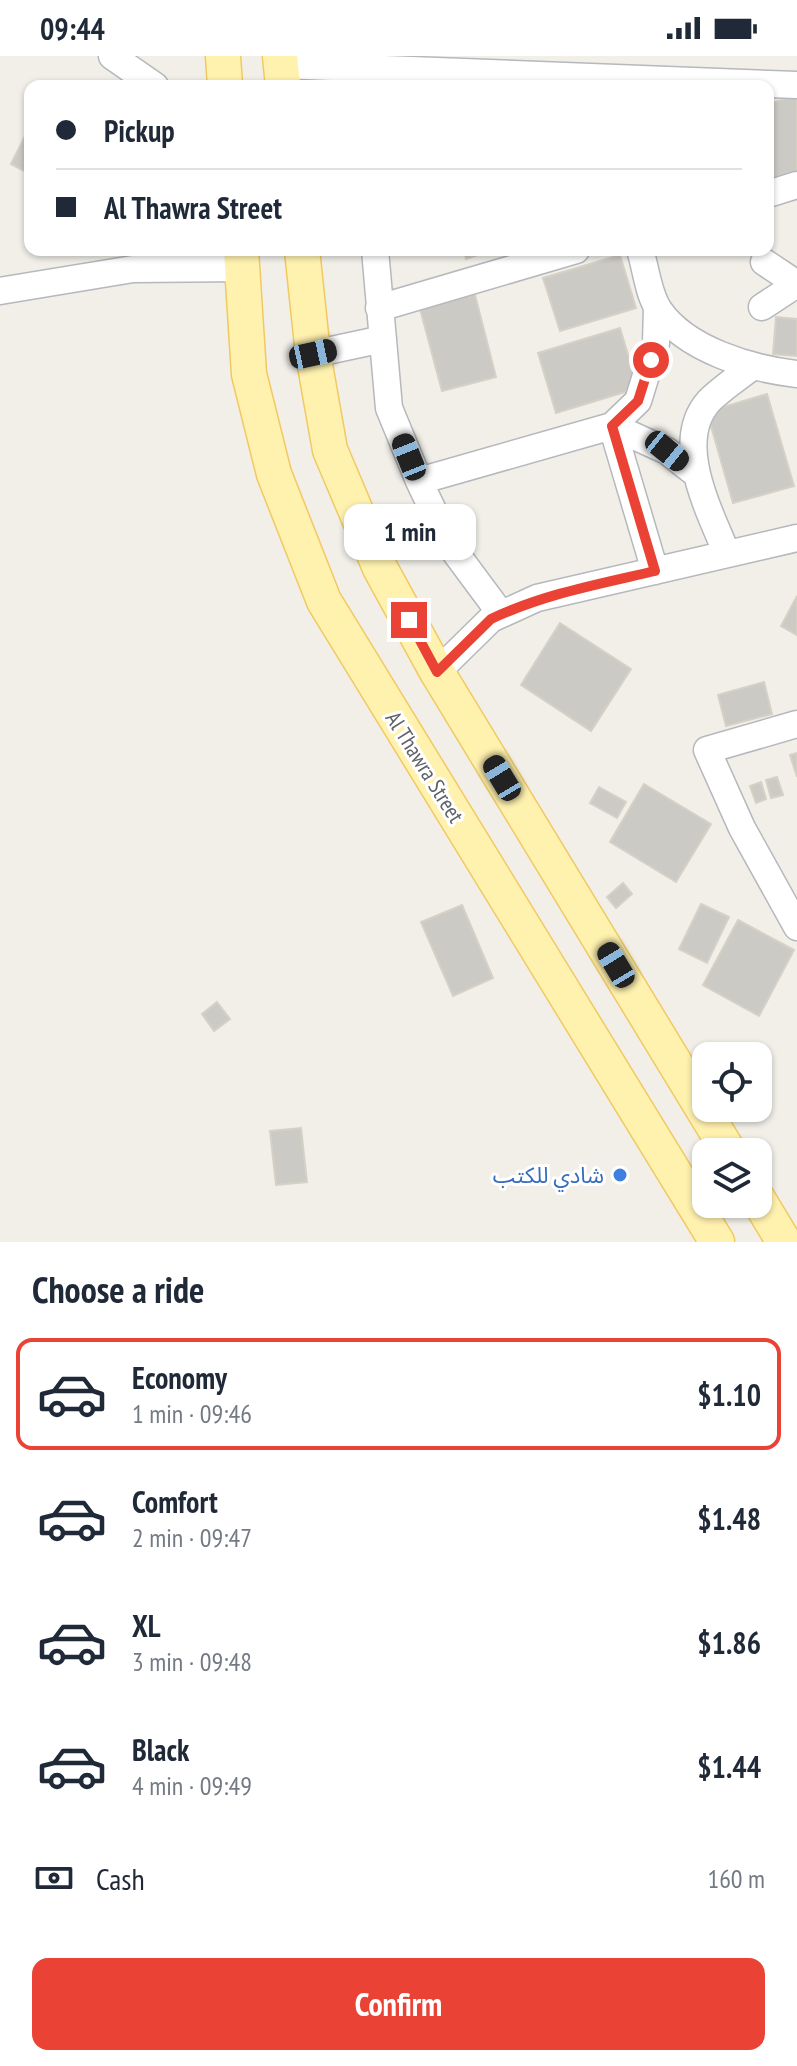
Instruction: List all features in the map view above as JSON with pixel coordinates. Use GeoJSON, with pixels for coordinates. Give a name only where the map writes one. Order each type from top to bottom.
{"type":"FeatureCollection","features":[{"type":"Feature","properties":{"kind":"main road"},"geometry":{"type":"LineString","coordinates":[[223,56],[225,80]]}},
{"type":"Feature","properties":{"kind":"main road"},"geometry":{"type":"LineString","coordinates":[[303,256],[313,354],[330,450],[380,568],[437,672],[720,1138]]}},
{"type":"Feature","properties":{"kind":"main road","name":"Al Thawra Street"},"geometry":{"type":"LineString","coordinates":[[242,259],[249,374],[274,474],[324,601],[717,1242]]}},
{"type":"Feature","properties":{"kind":"main road"},"geometry":{"type":"LineString","coordinates":[[769,1218],[784,1242]]}},
{"type":"Feature","properties":{"kind":"street"},"geometry":{"type":"LineString","coordinates":[[112,56],[146,80]]}},
{"type":"Feature","properties":{"kind":"street"},"geometry":{"type":"LineString","coordinates":[[281,69],[636,80]]}},
{"type":"Feature","properties":{"kind":"street"},"geometry":{"type":"LineString","coordinates":[[774,84],[797,85]]}},
{"type":"Feature","properties":{"kind":"street"},"geometry":{"type":"LineString","coordinates":[[774,192],[797,185]]}},
{"type":"Feature","properties":{"kind":"street"},"geometry":{"type":"LineString","coordinates":[[375,256],[389,408],[449,544],[501,614]]}},
{"type":"Feature","properties":{"kind":"street"},"geometry":{"type":"LineString","coordinates":[[379,308],[556,256]]}},
{"type":"Feature","properties":{"kind":"street"},"geometry":{"type":"LineString","coordinates":[[419,481],[612,426],[638,401],[656,343],[657,307],[642,256]]}},
{"type":"Feature","properties":{"kind":"street"},"geometry":{"type":"LineString","coordinates":[[0,291],[133,269],[242,259]]}},
{"type":"Feature","properties":{"kind":"street"},"geometry":{"type":"LineString","coordinates":[[762,307],[797,284],[764,262]]}},
{"type":"Feature","properties":{"kind":"street"},"geometry":{"type":"LineString","coordinates":[[657,307],[669,321],[707,349],[764,371],[797,374]]}},
{"type":"Feature","properties":{"kind":"street"},"geometry":{"type":"LineString","coordinates":[[313,354],[383,339]]}},
{"type":"Feature","properties":{"kind":"street"},"geometry":{"type":"LineString","coordinates":[[727,554],[695,473],[693,443],[700,416],[708,402],[753,366]]}},
{"type":"Feature","properties":{"kind":"street"},"geometry":{"type":"LineString","coordinates":[[612,426],[667,451],[695,473]]}},
{"type":"Feature","properties":{"kind":"street"},"geometry":{"type":"LineString","coordinates":[[612,426],[655,571]]}},
{"type":"Feature","properties":{"kind":"street"},"geometry":{"type":"LineString","coordinates":[[437,672],[491,619],[537,598],[797,538]]}},
{"type":"Feature","properties":{"kind":"street"},"geometry":{"type":"LineString","coordinates":[[797,724],[707,750],[742,828],[797,927]]}},
{"type":"Feature","properties":{"kind":"street"},"geometry":{"type":"LineString","coordinates":[[784,1242],[797,1234]]}},
{"type":"Feature","properties":{"kind":"building"},"geometry":{"type":"Polygon","coordinates":[[[797,95],[797,172],[774,179],[774,102],[797,95]]]}},
{"type":"Feature","properties":{"kind":"building"},"geometry":{"type":"Polygon","coordinates":[[[24,138],[24,171],[11,164],[24,138]]]}},
{"type":"Feature","properties":{"kind":"building"},"geometry":{"type":"Polygon","coordinates":[[[620,256],[636,308],[560,331],[543,278],[620,256]]]}},
{"type":"Feature","properties":{"kind":"building"},"geometry":{"type":"Polygon","coordinates":[[[474,291],[496,377],[442,391],[419,305],[474,291]]]}},
{"type":"Feature","properties":{"kind":"building"},"geometry":{"type":"Polygon","coordinates":[[[776,317],[797,319],[797,356],[773,354],[776,317]]]}},
{"type":"Feature","properties":{"kind":"building"},"geometry":{"type":"Polygon","coordinates":[[[620,328],[638,388],[556,413],[538,353],[620,328]]]}},
{"type":"Feature","properties":{"kind":"building"},"geometry":{"type":"Polygon","coordinates":[[[767,394],[794,486],[733,503],[707,412],[767,394]]]}},
{"type":"Feature","properties":{"kind":"building"},"geometry":{"type":"Polygon","coordinates":[[[797,596],[797,635],[781,626],[797,596]]]}},
{"type":"Feature","properties":{"kind":"building"},"geometry":{"type":"Polygon","coordinates":[[[560,623],[631,669],[591,731],[521,685],[560,623]]]}},
{"type":"Feature","properties":{"kind":"building"},"geometry":{"type":"Polygon","coordinates":[[[764,682],[772,714],[726,726],[718,695],[764,682]]]}},
{"type":"Feature","properties":{"kind":"building"},"geometry":{"type":"Polygon","coordinates":[[[797,753],[797,777],[790,755],[797,753]]]}},
{"type":"Feature","properties":{"kind":"building"},"geometry":{"type":"Polygon","coordinates":[[[777,777],[783,795],[771,798],[766,780],[777,777]]]}},
{"type":"Feature","properties":{"kind":"building"},"geometry":{"type":"Polygon","coordinates":[[[761,782],[766,799],[756,803],[750,786],[761,782]]]}},
{"type":"Feature","properties":{"kind":"building"},"geometry":{"type":"Polygon","coordinates":[[[644,784],[711,824],[676,882],[610,842],[644,784]]]}},
{"type":"Feature","properties":{"kind":"building"},"geometry":{"type":"Polygon","coordinates":[[[599,787],[626,802],[617,818],[590,803],[599,787]]]}},
{"type":"Feature","properties":{"kind":"building"},"geometry":{"type":"Polygon","coordinates":[[[623,883],[632,894],[616,908],[607,897],[623,883]]]}},
{"type":"Feature","properties":{"kind":"building"},"geometry":{"type":"Polygon","coordinates":[[[701,904],[729,917],[707,963],[679,949],[701,904]]]}},
{"type":"Feature","properties":{"kind":"building"},"geometry":{"type":"Polygon","coordinates":[[[462,905],[493,978],[453,996],[421,922],[462,905]]]}},
{"type":"Feature","properties":{"kind":"building"},"geometry":{"type":"Polygon","coordinates":[[[738,920],[794,950],[759,1016],[703,985],[738,920]]]}},
{"type":"Feature","properties":{"kind":"building"},"geometry":{"type":"Polygon","coordinates":[[[217,1002],[230,1019],[214,1031],[202,1014],[217,1002]]]}},
{"type":"Feature","properties":{"kind":"building"},"geometry":{"type":"Polygon","coordinates":[[[301,1128],[307,1182],[276,1185],[270,1131],[301,1128]]]}},
{"type":"Feature","properties":{"kind":"place","name":"شادي للكتب"},"geometry":{"type":"Point","coordinates":[620,1175]}},
{"type":"Feature","properties":{"kind":"route"},"geometry":{"type":"LineString","coordinates":[[409,620],[437,672],[491,619],[501,614],[537,598],[655,571],[612,426],[638,401],[651,360]]}}]}
